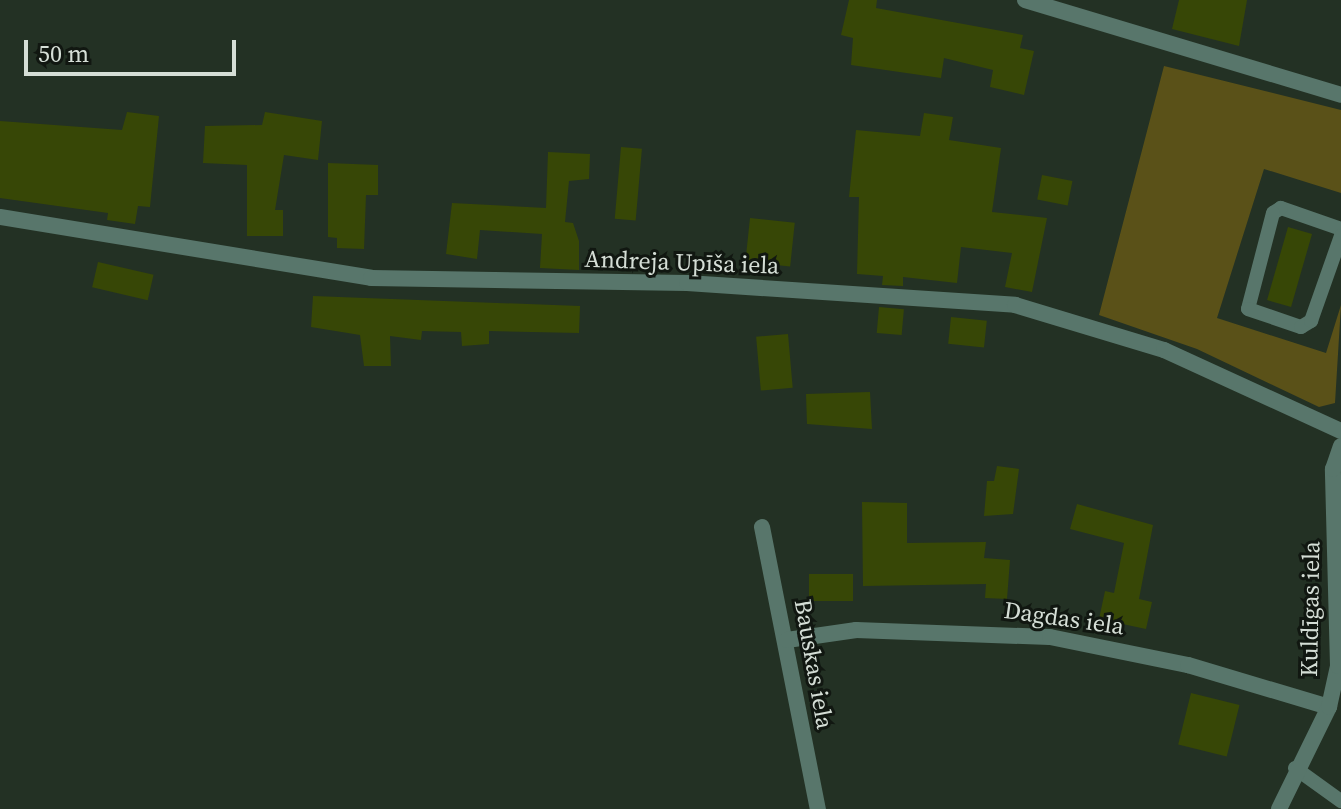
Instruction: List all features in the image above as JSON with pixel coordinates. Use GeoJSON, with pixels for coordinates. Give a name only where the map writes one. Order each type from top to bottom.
{"type":"FeatureCollection","features":[{"type":"Feature","properties":{"kind":"street"},"geometry":{"type":"LineString","coordinates":[[1025,0],[1341,95]]}},
{"type":"Feature","properties":{"kind":"street","name":"Andreja Upīša iela"},"geometry":{"type":"LineString","coordinates":[[0,217],[371,278],[687,283],[1015,305],[1164,350],[1341,431]]}},
{"type":"Feature","properties":{"kind":"street","name":"Kuldīgas iela"},"geometry":{"type":"LineString","coordinates":[[1279,809],[1295,768],[1335,703],[1338,666],[1333,469],[1341,446]]}},
{"type":"Feature","properties":{"kind":"street","name":"Bauskas iela"},"geometry":{"type":"LineString","coordinates":[[762,527],[787,640],[818,809]]}},
{"type":"Feature","properties":{"kind":"street","name":"Dagdas iela"},"geometry":{"type":"LineString","coordinates":[[787,640],[872,629],[1050,637],[1188,665],[1335,703]]}},
{"type":"Feature","properties":{"kind":"lane"},"geometry":{"type":"LineString","coordinates":[[1341,229],[1281,208],[1273,213],[1248,309],[1301,327],[1311,321],[1341,236]]}},
{"type":"Feature","properties":{"kind":"lane"},"geometry":{"type":"LineString","coordinates":[[1295,768],[1341,801]]}},
{"type":"Feature","properties":{"kind":"shaded area"},"geometry":{"type":"Polygon","coordinates":[[[1164,66],[1341,110],[1341,193],[1264,169],[1217,318],[1326,353],[1341,305],[1335,403],[1319,407],[1197,349],[1099,315],[1164,66]]]}},
{"type":"Feature","properties":{"kind":"building"},"geometry":{"type":"Polygon","coordinates":[[[849,0],[877,0],[876,8],[1023,35],[1020,48],[1034,51],[1024,95],[990,87],[993,70],[944,58],[941,78],[851,65],[853,38],[841,35],[849,0]]]}},
{"type":"Feature","properties":{"kind":"building"},"geometry":{"type":"Polygon","coordinates":[[[1179,0],[1247,0],[1239,46],[1172,29],[1179,0]]]}},
{"type":"Feature","properties":{"kind":"building"},"geometry":{"type":"Polygon","coordinates":[[[127,112],[159,116],[150,207],[138,206],[135,224],[107,220],[108,213],[0,198],[0,121],[122,130],[127,112]]]}},
{"type":"Feature","properties":{"kind":"building"},"geometry":{"type":"Polygon","coordinates":[[[265,112],[322,121],[318,160],[284,155],[275,210],[283,210],[283,236],[247,236],[247,165],[203,163],[205,126],[262,125],[265,112]]]}},
{"type":"Feature","properties":{"kind":"building"},"geometry":{"type":"Polygon","coordinates":[[[924,113],[953,117],[949,140],[1001,148],[992,212],[1047,218],[1032,292],[1005,287],[1012,253],[961,247],[957,283],[903,277],[903,286],[882,285],[883,276],[857,274],[859,197],[849,197],[856,130],[920,136],[924,113]]]}},
{"type":"Feature","properties":{"kind":"building"},"geometry":{"type":"Polygon","coordinates":[[[621,147],[642,149],[636,221],[615,219],[621,147]]]}},
{"type":"Feature","properties":{"kind":"building"},"geometry":{"type":"Polygon","coordinates":[[[548,152],[590,154],[589,179],[569,181],[565,222],[573,223],[579,241],[579,270],[540,268],[542,234],[480,230],[477,259],[446,254],[452,203],[546,208],[548,152]]]}},
{"type":"Feature","properties":{"kind":"building"},"geometry":{"type":"Polygon","coordinates":[[[328,163],[378,165],[378,195],[366,195],[364,249],[337,248],[337,238],[328,237],[328,163]]]}},
{"type":"Feature","properties":{"kind":"building"},"geometry":{"type":"Polygon","coordinates":[[[1042,175],[1072,181],[1068,205],[1037,200],[1042,175]]]}},
{"type":"Feature","properties":{"kind":"building"},"geometry":{"type":"Polygon","coordinates":[[[750,218],[795,223],[790,266],[745,262],[750,218]]]}},
{"type":"Feature","properties":{"kind":"building"},"geometry":{"type":"Polygon","coordinates":[[[1288,227],[1312,234],[1291,307],[1267,300],[1288,227]]]}},
{"type":"Feature","properties":{"kind":"building"},"geometry":{"type":"Polygon","coordinates":[[[98,262],[154,275],[148,300],[92,287],[98,262]]]}},
{"type":"Feature","properties":{"kind":"building"},"geometry":{"type":"Polygon","coordinates":[[[313,296],[580,306],[579,333],[489,331],[489,344],[462,346],[461,332],[422,331],[421,340],[390,336],[391,366],[364,366],[360,335],[311,327],[313,296]]]}},
{"type":"Feature","properties":{"kind":"building"},"geometry":{"type":"Polygon","coordinates":[[[879,307],[904,309],[902,335],[877,333],[879,307]]]}},
{"type":"Feature","properties":{"kind":"building"},"geometry":{"type":"Polygon","coordinates":[[[951,317],[987,321],[984,348],[948,344],[951,317]]]}},
{"type":"Feature","properties":{"kind":"building"},"geometry":{"type":"Polygon","coordinates":[[[788,334],[793,388],[761,391],[756,337],[788,334]]]}},
{"type":"Feature","properties":{"kind":"building"},"geometry":{"type":"Polygon","coordinates":[[[870,392],[872,429],[807,424],[806,394],[870,392]]]}},
{"type":"Feature","properties":{"kind":"building"},"geometry":{"type":"Polygon","coordinates":[[[997,466],[1019,469],[1013,514],[984,516],[987,481],[994,481],[997,466]]]}},
{"type":"Feature","properties":{"kind":"building"},"geometry":{"type":"Polygon","coordinates":[[[862,502],[907,503],[907,543],[986,542],[984,558],[1010,560],[1007,599],[985,598],[986,584],[863,586],[862,502]]]}},
{"type":"Feature","properties":{"kind":"building"},"geometry":{"type":"Polygon","coordinates":[[[1077,504],[1153,525],[1139,599],[1152,602],[1146,629],[1099,619],[1105,591],[1114,593],[1124,543],[1070,529],[1077,504]]]}},
{"type":"Feature","properties":{"kind":"building"},"geometry":{"type":"Polygon","coordinates":[[[809,574],[853,574],[853,601],[809,601],[809,574]]]}},
{"type":"Feature","properties":{"kind":"building"},"geometry":{"type":"Polygon","coordinates":[[[1191,693],[1240,705],[1227,757],[1178,744],[1191,693]]]}}]}
